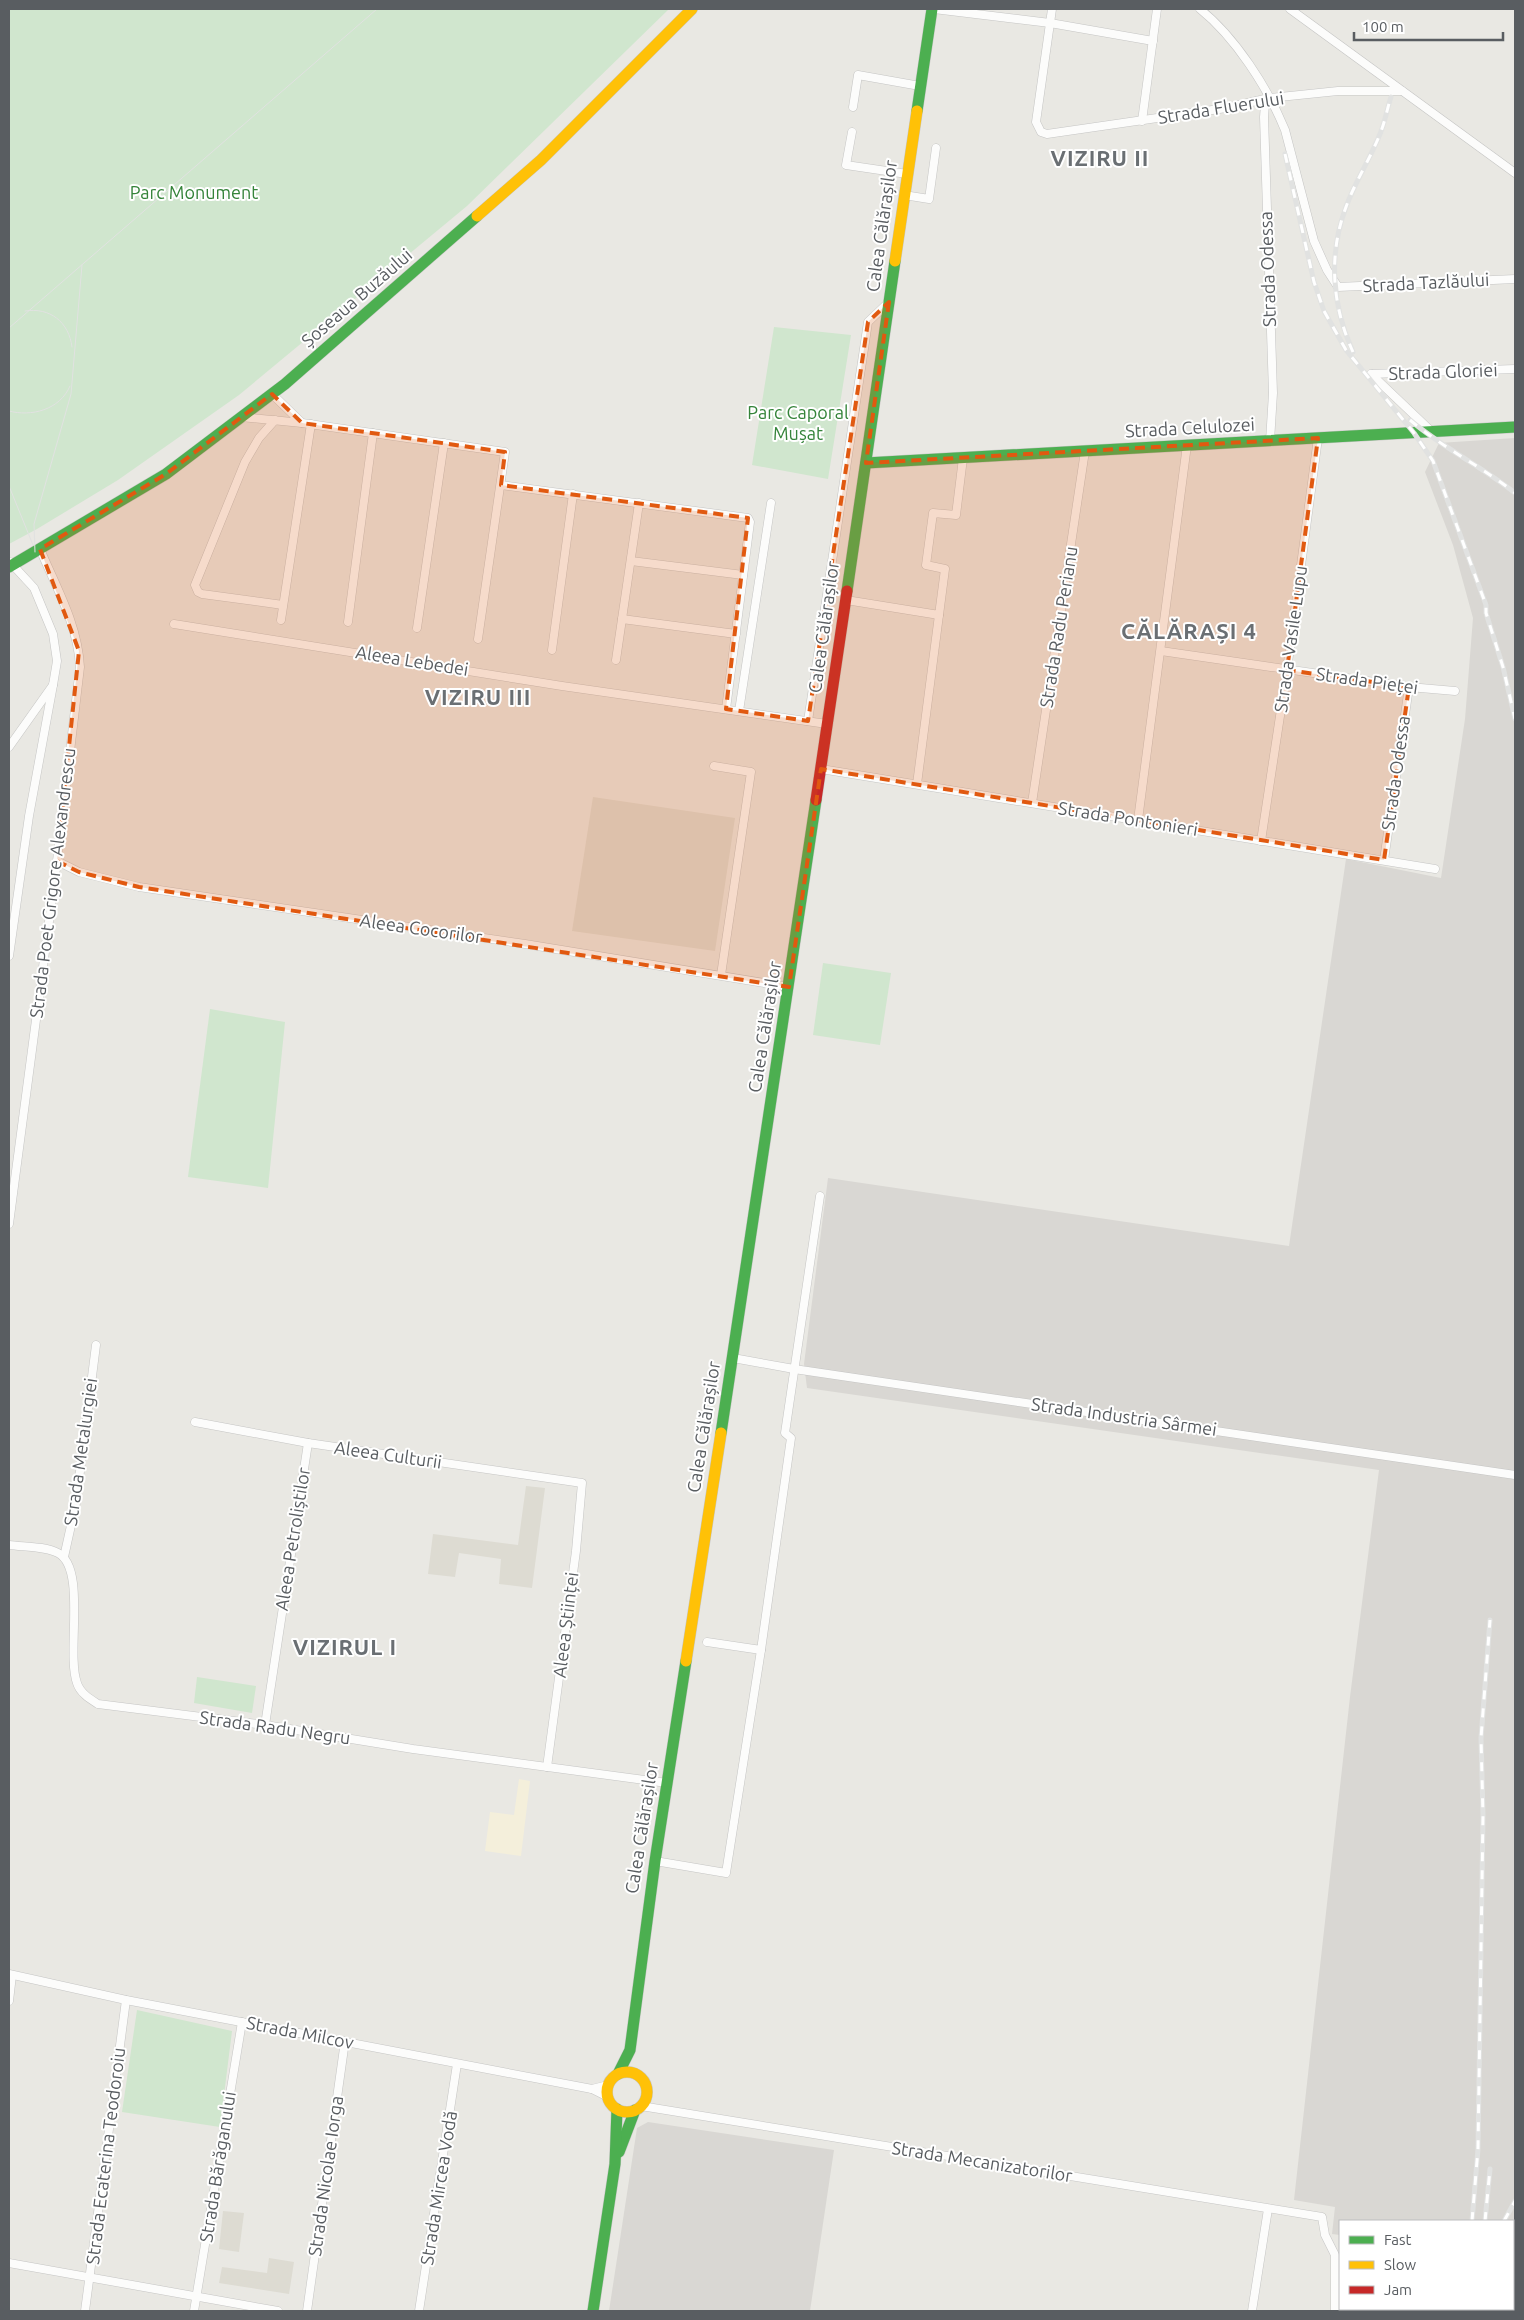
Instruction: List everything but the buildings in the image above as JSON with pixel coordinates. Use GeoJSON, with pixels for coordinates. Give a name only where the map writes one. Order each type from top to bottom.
{"type":"FeatureCollection","features":[{"type":"Feature","properties":{"kind":"main road","name":"Șoseaua Buzăului"},"geometry":{"type":"LineString","coordinates":[[9,564],[40,549],[166,474],[272,394],[541,160],[692,9]]}},
{"type":"Feature","properties":{"kind":"main road","name":"Calea Călărașilor"},"geometry":{"type":"LineString","coordinates":[[618,2074],[630,2050],[655,1862],[789,987],[907,174],[933,9]]}},
{"type":"Feature","properties":{"kind":"main road","name":"Strada Celulozei"},"geometry":{"type":"LineString","coordinates":[[866,463],[1515,427]]}},
{"type":"Feature","properties":{"kind":"main road","name":"Calea Călărașilor"},"geometry":{"type":"LineString","coordinates":[[630,2050],[640,2076]]}},
{"type":"Feature","properties":{"kind":"main road"},"geometry":{"type":"LineString","coordinates":[[593,2311],[615,2164],[617,2109],[608,2091],[618,2074],[629,2072],[640,2076],[647,2091],[615,2164]]}},
{"type":"Feature","properties":{"kind":"main road"},"geometry":{"type":"LineString","coordinates":[[617,2109],[623,2111],[638,2108]]}},
{"type":"Feature","properties":{"kind":"street"},"geometry":{"type":"LineString","coordinates":[[933,9],[1050,24],[1153,41]]}},
{"type":"Feature","properties":{"kind":"street"},"geometry":{"type":"LineString","coordinates":[[1050,24],[1052,9]]}},
{"type":"Feature","properties":{"kind":"street"},"geometry":{"type":"LineString","coordinates":[[1142,121],[1157,9]]}},
{"type":"Feature","properties":{"kind":"street"},"geometry":{"type":"LineString","coordinates":[[1200,9],[1217,23],[1236,46],[1268,98]]}},
{"type":"Feature","properties":{"kind":"street"},"geometry":{"type":"LineString","coordinates":[[1290,9],[1515,173]]}},
{"type":"Feature","properties":{"kind":"street","name":"Strada Fluerului"},"geometry":{"type":"LineString","coordinates":[[1050,24],[1036,122],[1041,132],[1052,133],[1142,121],[1226,108],[1268,98],[1338,91],[1402,92]]}},
{"type":"Feature","properties":{"kind":"street"},"geometry":{"type":"LineString","coordinates":[[853,107],[858,75],[920,86]]}},
{"type":"Feature","properties":{"kind":"street","name":"Strada Tazlăului"},"geometry":{"type":"LineString","coordinates":[[1268,98],[1285,130],[1314,241],[1327,270],[1338,287],[1515,279]]}},
{"type":"Feature","properties":{"kind":"street","name":"Strada Odessa"},"geometry":{"type":"LineString","coordinates":[[1268,98],[1264,117],[1273,393],[1270,441]]}},
{"type":"Feature","properties":{"kind":"street"},"geometry":{"type":"LineString","coordinates":[[852,132],[846,165],[907,174]]}},
{"type":"Feature","properties":{"kind":"street"},"geometry":{"type":"LineString","coordinates":[[904,195],[929,199],[936,148]]}},
{"type":"Feature","properties":{"kind":"street"},"geometry":{"type":"LineString","coordinates":[[808,721],[868,322],[889,302]]}},
{"type":"Feature","properties":{"kind":"street","name":"Strada Gloriei"},"geometry":{"type":"LineString","coordinates":[[1432,432],[1371,374],[1515,369]]}},
{"type":"Feature","properties":{"kind":"street"},"geometry":{"type":"LineString","coordinates":[[272,394],[302,423]]}},
{"type":"Feature","properties":{"kind":"street"},"geometry":{"type":"LineString","coordinates":[[241,417],[310,424],[505,452],[478,639]]}},
{"type":"Feature","properties":{"kind":"street"},"geometry":{"type":"LineString","coordinates":[[275,420],[259,438],[245,462],[195,585],[198,592],[202,594],[283,605]]}},
{"type":"Feature","properties":{"kind":"street"},"geometry":{"type":"LineString","coordinates":[[281,620],[310,424]]}},
{"type":"Feature","properties":{"kind":"street"},"geometry":{"type":"LineString","coordinates":[[348,622],[373,433]]}},
{"type":"Feature","properties":{"kind":"street","name":"Strada Vasile Lupu"},"geometry":{"type":"LineString","coordinates":[[1262,840],[1318,438]]}},
{"type":"Feature","properties":{"kind":"street"},"geometry":{"type":"LineString","coordinates":[[417,628],[444,443]]}},
{"type":"Feature","properties":{"kind":"street"},"geometry":{"type":"LineString","coordinates":[[1138,820],[1162,651],[1187,445]]}},
{"type":"Feature","properties":{"kind":"street","name":"Strada Radu Perianu"},"geometry":{"type":"LineString","coordinates":[[1032,803],[1085,451]]}},
{"type":"Feature","properties":{"kind":"street"},"geometry":{"type":"LineString","coordinates":[[917,784],[946,569],[926,564],[933,513],[956,515],[963,458]]}},
{"type":"Feature","properties":{"kind":"street"},"geometry":{"type":"LineString","coordinates":[[501,485],[748,518],[750,522],[744,575],[726,710]]}},
{"type":"Feature","properties":{"kind":"street"},"geometry":{"type":"LineString","coordinates":[[552,650],[572,494]]}},
{"type":"Feature","properties":{"kind":"street"},"geometry":{"type":"LineString","coordinates":[[616,660],[640,503]]}},
{"type":"Feature","properties":{"kind":"street"},"geometry":{"type":"LineString","coordinates":[[739,711],[771,503]]}},
{"type":"Feature","properties":{"kind":"street","name":"Strada Poet Grigore Alexandrescu"},"geometry":{"type":"LineString","coordinates":[[9,1224],[57,861],[80,667],[79,651],[72,624],[40,549]]}},
{"type":"Feature","properties":{"kind":"street"},"geometry":{"type":"LineString","coordinates":[[631,561],[744,575]]}},
{"type":"Feature","properties":{"kind":"street","name":"Strada Poet Grigore Alexandrescu"},"geometry":{"type":"LineString","coordinates":[[9,564],[34,588],[53,634],[57,660],[29,816],[9,956]]}},
{"type":"Feature","properties":{"kind":"street"},"geometry":{"type":"LineString","coordinates":[[846,600],[939,615]]}},
{"type":"Feature","properties":{"kind":"street"},"geometry":{"type":"LineString","coordinates":[[622,619],[736,634]]}},
{"type":"Feature","properties":{"kind":"street","name":"Aleea Lebedei"},"geometry":{"type":"LineString","coordinates":[[174,624],[562,686],[827,724]]}},
{"type":"Feature","properties":{"kind":"street","name":"Strada Pieței"},"geometry":{"type":"LineString","coordinates":[[1162,651],[1409,687],[1454,691]]}},
{"type":"Feature","properties":{"kind":"street"},"geometry":{"type":"LineString","coordinates":[[9,747],[53,685]]}},
{"type":"Feature","properties":{"kind":"street","name":"Strada Odessa"},"geometry":{"type":"LineString","coordinates":[[1384,860],[1409,687]]}},
{"type":"Feature","properties":{"kind":"street"},"geometry":{"type":"LineString","coordinates":[[714,766],[751,772],[721,975]]}},
{"type":"Feature","properties":{"kind":"street","name":"Strada Pontonieri"},"geometry":{"type":"LineString","coordinates":[[821,769],[1435,869]]}},
{"type":"Feature","properties":{"kind":"street","name":"Aleea Cocorilor"},"geometry":{"type":"LineString","coordinates":[[57,861],[79,872],[139,887],[721,975],[789,987]]}},
{"type":"Feature","properties":{"kind":"street"},"geometry":{"type":"LineString","coordinates":[[655,1862],[726,1873],[761,1650],[791,1438],[785,1433],[820,1196]]}},
{"type":"Feature","properties":{"kind":"street","name":"Strada Metalurgiei"},"geometry":{"type":"LineString","coordinates":[[64,1557],[76,1503],[96,1345]]}},
{"type":"Feature","properties":{"kind":"street","name":"Strada Industria Sârmei"},"geometry":{"type":"LineString","coordinates":[[733,1358],[794,1369],[1515,1474]]}},
{"type":"Feature","properties":{"kind":"street","name":"Aleea Culturii"},"geometry":{"type":"LineString","coordinates":[[195,1422],[308,1443],[582,1483]]}},
{"type":"Feature","properties":{"kind":"street","name":"Aleea Petroliștilor"},"geometry":{"type":"LineString","coordinates":[[265,1725],[308,1443]]}},
{"type":"Feature","properties":{"kind":"street","name":"Aleea Științei"},"geometry":{"type":"LineString","coordinates":[[547,1767],[576,1552],[582,1483]]}},
{"type":"Feature","properties":{"kind":"street"},"geometry":{"type":"LineString","coordinates":[[9,1545],[50,1550],[64,1557]]}},
{"type":"Feature","properties":{"kind":"street","name":"Strada Radu Negru"},"geometry":{"type":"LineString","coordinates":[[64,1557],[72,1574],[74,1592],[73,1629],[77,1684],[85,1695],[98,1704],[265,1725],[413,1749],[667,1783]]}},
{"type":"Feature","properties":{"kind":"street"},"geometry":{"type":"LineString","coordinates":[[707,1642],[761,1650]]}},
{"type":"Feature","properties":{"kind":"street"},"geometry":{"type":"LineString","coordinates":[[9,2001],[10,1974]]}},
{"type":"Feature","properties":{"kind":"street","name":"Strada Milcov"},"geometry":{"type":"LineString","coordinates":[[10,1974],[126,2000],[608,2091]]}},
{"type":"Feature","properties":{"kind":"street","name":"Strada Ecaterina Teodoroiu"},"geometry":{"type":"LineString","coordinates":[[85,2311],[126,2000]]}},
{"type":"Feature","properties":{"kind":"street","name":"Strada Bărăganului"},"geometry":{"type":"LineString","coordinates":[[194,2311],[242,2022]]}},
{"type":"Feature","properties":{"kind":"street","name":"Strada Nicolae Iorga"},"geometry":{"type":"LineString","coordinates":[[306,2311],[345,2041]]}},
{"type":"Feature","properties":{"kind":"street","name":"Strada Mircea Vodă"},"geometry":{"type":"LineString","coordinates":[[419,2311],[457,2064]]}},
{"type":"Feature","properties":{"kind":"street","name":"Strada Mecanizatorilor"},"geometry":{"type":"LineString","coordinates":[[638,2108],[1322,2217],[1325,2235],[1335,2255],[1335,2311]]}},
{"type":"Feature","properties":{"kind":"street"},"geometry":{"type":"LineString","coordinates":[[1252,2311],[1268,2209]]}},
{"type":"Feature","properties":{"kind":"street"},"geometry":{"type":"LineString","coordinates":[[9,2263],[278,2311]]}},
{"type":"Feature","properties":{"kind":"highlighted area"},"geometry":{"type":"Polygon","coordinates":[[[889,302],[866,463],[1318,438],[1287,670],[1409,687],[1384,860],[821,769],[789,987],[139,887],[79,872],[57,861],[79,651],[40,549],[166,474],[272,394],[302,423],[505,452],[501,485],[748,518],[726,709],[808,721],[868,322],[889,302]]]}},
{"type":"Feature","properties":{"kind":"shaded area"},"geometry":{"type":"Polygon","coordinates":[[[1515,438],[1515,2263],[1514,2220],[1339,2220],[1339,2235],[1332,2234],[1335,2207],[1294,2200],[1350,1697],[1379,1470],[807,1388],[804,1364],[828,1178],[1289,1246],[1346,859],[1441,878],[1465,719],[1473,618],[1453,545],[1425,472],[1439,443],[1515,438]]]}},
{"type":"Feature","properties":{"kind":"shaded area"},"geometry":{"type":"Polygon","coordinates":[[[593,797],[735,818],[715,951],[572,931],[593,797]]]}},
{"type":"Feature","properties":{"kind":"shaded area"},"geometry":{"type":"Polygon","coordinates":[[[526,1486],[545,1488],[532,1588],[499,1584],[501,1559],[459,1553],[455,1577],[428,1574],[433,1534],[518,1545],[526,1486]]]}},
{"type":"Feature","properties":{"kind":"shaded area"},"geometry":{"type":"Polygon","coordinates":[[[519,1779],[530,1781],[521,1856],[485,1851],[490,1812],[514,1815],[519,1779]]]}},
{"type":"Feature","properties":{"kind":"shaded area"},"geometry":{"type":"Polygon","coordinates":[[[648,2122],[834,2150],[810,2311],[609,2311],[637,2128],[648,2122]]]}},
{"type":"Feature","properties":{"kind":"shaded area"},"geometry":{"type":"Polygon","coordinates":[[[223,2211],[244,2213],[239,2252],[219,2249],[223,2211]]]}},
{"type":"Feature","properties":{"kind":"shaded area"},"geometry":{"type":"Polygon","coordinates":[[[269,2258],[294,2262],[289,2294],[219,2283],[222,2267],[267,2273],[269,2258]]]}},
{"type":"Feature","properties":{"kind":"green space","name":"Parc Monument"},"geometry":{"type":"Polygon","coordinates":[[[9,9],[669,9],[467,206],[239,395],[118,480],[9,544],[9,9]]]}},
{"type":"Feature","properties":{"kind":"green space","name":"Parc Caporal Mușat"},"geometry":{"type":"Polygon","coordinates":[[[774,327],[851,335],[828,479],[752,465],[774,327]]]}},
{"type":"Feature","properties":{"kind":"green space"},"geometry":{"type":"Polygon","coordinates":[[[823,963],[891,973],[880,1045],[813,1035],[823,963]]]}},
{"type":"Feature","properties":{"kind":"green space"},"geometry":{"type":"Polygon","coordinates":[[[210,1009],[285,1022],[268,1188],[188,1177],[210,1009]]]}},
{"type":"Feature","properties":{"kind":"green space"},"geometry":{"type":"Polygon","coordinates":[[[197,1677],[256,1686],[252,1713],[194,1703],[197,1677]]]}},
{"type":"Feature","properties":{"kind":"green space"},"geometry":{"type":"Polygon","coordinates":[[[137,2010],[232,2031],[220,2127],[122,2112],[137,2010]]]}},
{"type":"Feature","properties":{"kind":"tram line"},"geometry":{"type":"LineString","coordinates":[[9,328],[377,9]]}},
{"type":"Feature","properties":{"kind":"tram line"},"geometry":{"type":"LineString","coordinates":[[35,552],[34,524],[71,394],[82,265]]}},
{"type":"Feature","properties":{"kind":"tram line"},"geometry":{"type":"LineString","coordinates":[[25,311],[42,311],[57,318],[67,330],[72,347]]}},
{"type":"Feature","properties":{"kind":"tram line"},"geometry":{"type":"LineString","coordinates":[[9,411],[26,413],[44,410],[59,401],[70,386]]}},
{"type":"Feature","properties":{"kind":"tram line"},"geometry":{"type":"LineString","coordinates":[[9,486],[33,545]]}},
{"type":"Feature","properties":{"kind":"railway"},"geometry":{"type":"LineString","coordinates":[[1353,352],[1346,335],[1337,299],[1335,280],[1337,243],[1346,207],[1380,134],[1391,97]]}},
{"type":"Feature","properties":{"kind":"railway"},"geometry":{"type":"LineString","coordinates":[[1285,154],[1314,282],[1324,311],[1346,350],[1414,433],[1433,461],[1486,605],[1486,613],[1503,667],[1515,719]]}},
{"type":"Feature","properties":{"kind":"railway"},"geometry":{"type":"LineString","coordinates":[[1410,420],[1515,493]]}},
{"type":"Feature","properties":{"kind":"railway"},"geometry":{"type":"LineString","coordinates":[[1472,2220],[1478,2149],[1483,1815],[1481,1738],[1490,1620]]}},
{"type":"Feature","properties":{"kind":"railway"},"geometry":{"type":"LineString","coordinates":[[1485,2220],[1490,2169]]}},
{"type":"Feature","properties":{"kind":"railway"},"geometry":{"type":"LineString","coordinates":[[1505,2220],[1515,2201]]}},
{"type":"Feature","properties":{"kind":"traffic: fast"},"geometry":{"type":"LineString","coordinates":[[917,111],[932,9]]}},
{"type":"Feature","properties":{"kind":"traffic: fast"},"geometry":{"type":"LineString","coordinates":[[9,567],[166,474],[285,384],[477,216]]}},
{"type":"Feature","properties":{"kind":"traffic: fast"},"geometry":{"type":"LineString","coordinates":[[847,591],[895,261]]}},
{"type":"Feature","properties":{"kind":"traffic: fast"},"geometry":{"type":"LineString","coordinates":[[866,463],[1515,427]]}},
{"type":"Feature","properties":{"kind":"traffic: fast"},"geometry":{"type":"LineString","coordinates":[[721,1433],[816,800]]}},
{"type":"Feature","properties":{"kind":"traffic: fast"},"geometry":{"type":"LineString","coordinates":[[618,2074],[630,2050],[655,1861],[686,1661]]}},
{"type":"Feature","properties":{"kind":"traffic: fast"},"geometry":{"type":"LineString","coordinates":[[593,2311],[615,2164],[617,2109]]}},
{"type":"Feature","properties":{"kind":"traffic: fast"},"geometry":{"type":"LineString","coordinates":[[619,2152],[635,2110]]}},
{"type":"Feature","properties":{"kind":"traffic: slow"},"geometry":{"type":"LineString","coordinates":[[477,216],[541,160],[692,9]]}},
{"type":"Feature","properties":{"kind":"traffic: slow"},"geometry":{"type":"LineString","coordinates":[[895,261],[917,111]]}},
{"type":"Feature","properties":{"kind":"traffic: slow"},"geometry":{"type":"LineString","coordinates":[[686,1661],[721,1433]]}},
{"type":"Feature","properties":{"kind":"traffic: slow"},"geometry":{"type":"LineString","coordinates":[[623,2072],[631,2072],[638,2075],[644,2081],[647,2092],[644,2103],[638,2109],[631,2112],[623,2112],[616,2109],[610,2103],[607,2096],[607,2088],[610,2081],[616,2075],[623,2072]]}},
{"type":"Feature","properties":{"kind":"traffic: jam"},"geometry":{"type":"LineString","coordinates":[[816,800],[847,591]]}},
{"type":"Feature","properties":{"kind":"district","name":"VIZIRU II"},"geometry":{"type":"Point","coordinates":[1100,158]}},
{"type":"Feature","properties":{"kind":"district","name":"CĂLĂRAȘI 4"},"geometry":{"type":"Point","coordinates":[1189,631]}},
{"type":"Feature","properties":{"kind":"district","name":"VIZIRU III"},"geometry":{"type":"Point","coordinates":[478,697]}},
{"type":"Feature","properties":{"kind":"district","name":"VIZIRUL I"},"geometry":{"type":"Point","coordinates":[345,1647]}}]}
